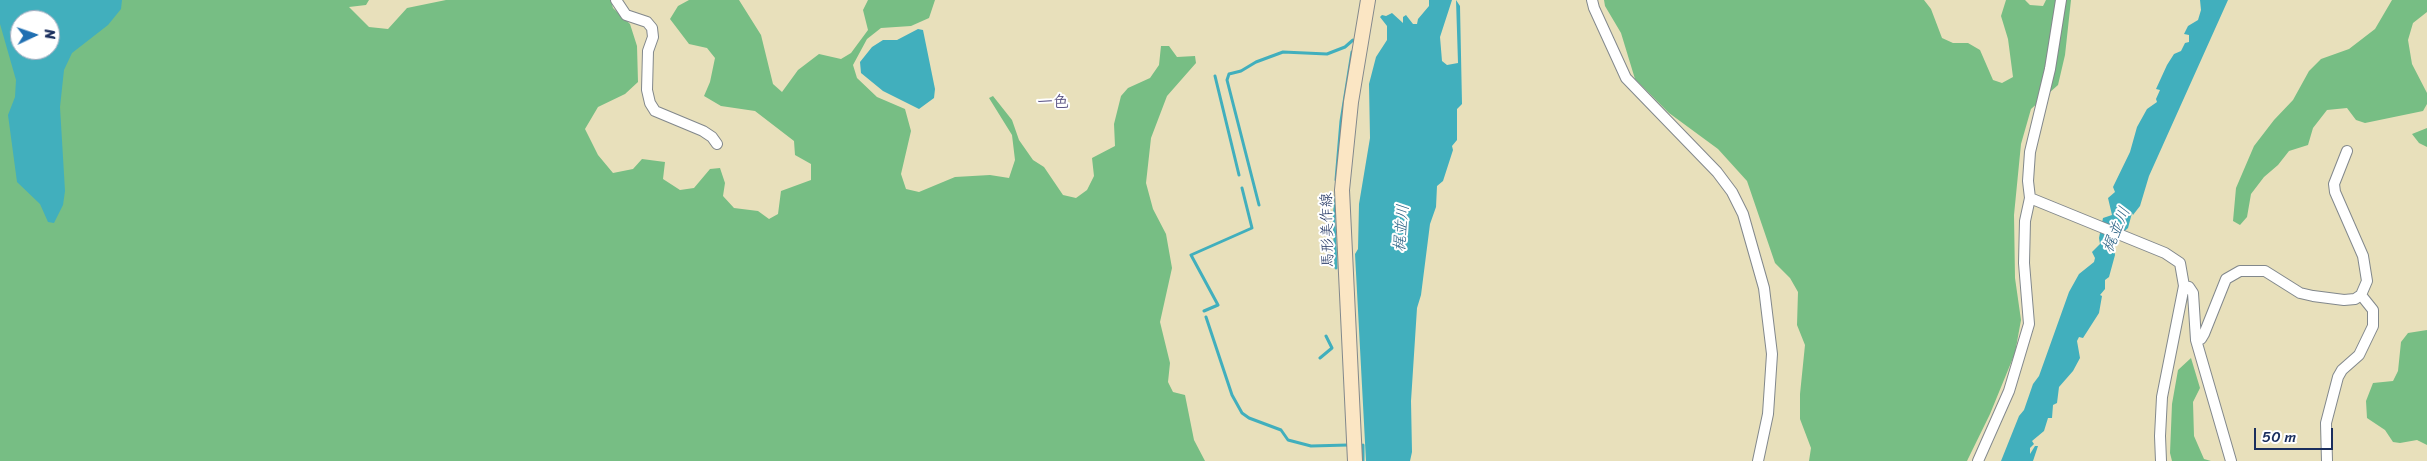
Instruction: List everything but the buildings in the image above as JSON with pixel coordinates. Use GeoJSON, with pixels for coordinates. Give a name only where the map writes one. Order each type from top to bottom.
{"type":"FeatureCollection","features":[{"type":"Feature","properties":{"kind":"main road","name":"馬形美作線"},"geometry":{"type":"LineString","coordinates":[[1355,461],[1343,243],[1342,190],[1351,102],[1368,0]]}},
{"type":"Feature","properties":{"kind":"street"},"geometry":{"type":"LineString","coordinates":[[616,0],[626,15],[647,22],[652,28],[654,37],[648,51],[647,90],[650,103],[655,111],[703,131],[712,137],[717,144]]}},
{"type":"Feature","properties":{"kind":"street"},"geometry":{"type":"LineString","coordinates":[[1592,0],[1626,78],[1717,172],[1732,192],[1743,214],[1764,288],[1772,354],[1768,414],[1758,461]]}},
{"type":"Feature","properties":{"kind":"street"},"geometry":{"type":"LineString","coordinates":[[1978,461],[2009,391],[2027,333],[2029,304],[2024,263],[2025,221],[2030,198],[2028,181],[2030,152],[2050,69],[2061,0]]}},
{"type":"Feature","properties":{"kind":"street"},"geometry":{"type":"LineString","coordinates":[[2196,340],[2201,339],[2204,334],[2226,279],[2240,271],[2265,271],[2300,293],[2313,296],[2344,300],[2355,299],[2361,295],[2366,281],[2363,256],[2335,192],[2334,184],[2347,151]]}},
{"type":"Feature","properties":{"kind":"street"},"geometry":{"type":"LineString","coordinates":[[2030,198],[2132,239],[2175,258],[2180,263],[2184,286],[2162,397],[2161,461]]}},
{"type":"Feature","properties":{"kind":"street"},"geometry":{"type":"LineString","coordinates":[[2184,286],[2189,287],[2194,293],[2196,340],[2231,461]]}},
{"type":"Feature","properties":{"kind":"street"},"geometry":{"type":"LineString","coordinates":[[2327,461],[2326,416],[2338,377],[2342,370],[2359,355],[2373,326],[2371,304],[2361,295]]}},
{"type":"Feature","properties":{"kind":"green space"},"geometry":{"type":"Polygon","coordinates":[[[0,0],[369,0],[366,5],[349,7],[369,27],[388,29],[407,8],[446,0],[611,0],[613,8],[630,24],[637,46],[638,82],[625,94],[598,107],[585,129],[598,155],[613,173],[633,169],[642,159],[665,162],[663,179],[680,190],[694,188],[710,169],[720,168],[725,183],[723,196],[734,208],[758,211],[769,219],[778,214],[781,191],[811,180],[811,164],[795,155],[794,141],[755,111],[721,106],[704,96],[710,82],[715,58],[707,48],[689,44],[670,19],[678,6],[689,0],[739,0],[761,35],[773,84],[782,92],[798,70],[819,54],[841,59],[851,53],[868,30],[863,10],[868,0],[935,0],[929,18],[911,26],[881,28],[867,39],[853,65],[857,78],[877,97],[905,109],[911,131],[901,174],[906,189],[919,192],[955,177],[990,175],[1009,178],[1015,160],[1012,135],[989,98],[993,96],[1012,120],[1019,140],[1033,160],[1044,167],[1063,195],[1076,198],[1087,190],[1094,176],[1092,158],[1115,146],[1114,124],[1121,96],[1128,88],[1150,78],[1159,65],[1161,46],[1169,46],[1177,57],[1195,56],[1196,63],[1167,96],[1151,138],[1146,183],[1153,209],[1166,234],[1172,268],[1160,322],[1170,363],[1168,382],[1173,392],[1185,395],[1194,440],[1205,461],[0,461],[0,0]]]}},
{"type":"Feature","properties":{"kind":"green space"},"geometry":{"type":"Polygon","coordinates":[[[1604,0],[1924,0],[1931,9],[1942,38],[1953,43],[1968,43],[1980,50],[1993,80],[2002,83],[2013,77],[2008,39],[2001,16],[2006,0],[2025,0],[2030,5],[2043,6],[2046,0],[2071,0],[2065,55],[2058,85],[2031,109],[2021,144],[2014,215],[2015,278],[2021,320],[2015,353],[1990,414],[1967,461],[1809,461],[1811,448],[1800,419],[1800,394],[1805,345],[1797,325],[1798,292],[1790,278],[1775,263],[1747,181],[1718,149],[1669,113],[1635,79],[1621,33],[1605,6],[1604,0]]]}},
{"type":"Feature","properties":{"kind":"green space"},"geometry":{"type":"Polygon","coordinates":[[[2392,0],[2427,0],[2427,12],[2413,23],[2408,40],[2412,64],[2427,93],[2427,104],[2423,111],[2365,123],[2356,120],[2347,108],[2327,110],[2313,128],[2308,145],[2289,151],[2278,165],[2264,177],[2251,194],[2247,217],[2240,225],[2233,221],[2236,188],[2254,146],[2274,120],[2293,100],[2309,71],[2321,59],[2349,49],[2375,29],[2392,0]]]}},
{"type":"Feature","properties":{"kind":"green space"},"geometry":{"type":"Polygon","coordinates":[[[2427,128],[2427,147],[2419,143],[2412,134],[2427,128]]]}},
{"type":"Feature","properties":{"kind":"green space"},"geometry":{"type":"Polygon","coordinates":[[[2427,330],[2427,445],[2417,440],[2400,443],[2393,442],[2385,430],[2367,418],[2366,401],[2373,383],[2393,381],[2398,371],[2401,342],[2408,333],[2427,330]]]}},
{"type":"Feature","properties":{"kind":"green space"},"geometry":{"type":"Polygon","coordinates":[[[2191,358],[2200,388],[2193,402],[2194,436],[2204,459],[2211,461],[2172,461],[2170,453],[2172,404],[2178,370],[2191,358]]]}},
{"type":"Feature","properties":{"kind":"water"},"geometry":{"type":"Polygon","coordinates":[[[0,0],[122,0],[121,9],[108,25],[72,53],[64,70],[60,107],[65,191],[63,205],[54,223],[48,222],[40,204],[17,182],[8,115],[15,97],[16,80],[10,60],[60,60],[60,10],[10,10],[10,59],[0,24],[0,0]]]}},
{"type":"Feature","properties":{"kind":"water","name":"梶並川"},"geometry":{"type":"Polygon","coordinates":[[[1429,0],[1452,0],[1440,37],[1442,61],[1447,65],[1458,63],[1456,0],[1460,6],[1462,104],[1457,109],[1457,140],[1452,146],[1453,150],[1443,181],[1437,186],[1436,207],[1430,224],[1421,295],[1417,308],[1411,401],[1412,452],[1410,461],[1366,461],[1355,254],[1358,249],[1359,204],[1370,138],[1369,84],[1376,57],[1387,40],[1387,26],[1380,17],[1392,13],[1403,23],[1403,17],[1406,15],[1413,24],[1417,24],[1418,19],[1429,6],[1429,0]]]}},
{"type":"Feature","properties":{"kind":"water","name":"梶並川"},"geometry":{"type":"Polygon","coordinates":[[[2200,0],[2228,0],[2149,176],[2140,206],[2133,215],[2132,213],[2128,228],[2113,242],[2115,255],[2109,277],[2105,280],[2105,289],[2100,295],[2102,296],[2099,313],[2083,338],[2079,337],[2077,341],[2080,358],[2073,371],[2059,387],[2057,403],[2053,405],[2052,418],[2048,418],[2044,431],[2032,441],[2034,444],[2030,448],[2030,454],[2035,446],[2038,446],[2033,461],[2001,461],[2019,416],[2024,410],[2033,384],[2039,376],[2069,292],[2079,274],[2094,262],[2095,258],[2092,252],[2100,244],[2099,238],[2103,218],[2112,215],[2108,198],[2115,192],[2113,187],[2130,152],[2137,127],[2147,109],[2157,102],[2156,99],[2160,90],[2156,89],[2167,65],[2174,54],[2181,51],[2185,43],[2189,42],[2189,35],[2184,34],[2188,26],[2198,20],[2201,10],[2200,0]]]}},
{"type":"Feature","properties":{"kind":"water"},"geometry":{"type":"Polygon","coordinates":[[[918,29],[923,30],[935,89],[934,98],[919,109],[883,91],[861,73],[860,62],[872,47],[883,40],[897,40],[918,29]]]}},
{"type":"Feature","properties":{"kind":"waterway"},"geometry":{"type":"LineString","coordinates":[[1259,205],[1227,80],[1229,74],[1241,71],[1256,62],[1283,52],[1327,54],[1345,47],[1353,40]]}},
{"type":"Feature","properties":{"kind":"waterway"},"geometry":{"type":"LineString","coordinates":[[1336,180],[1341,121],[1352,52]]}},
{"type":"Feature","properties":{"kind":"waterway"},"geometry":{"type":"LineString","coordinates":[[1215,76],[1239,175]]}},
{"type":"Feature","properties":{"kind":"waterway"},"geometry":{"type":"LineString","coordinates":[[1204,311],[1218,305],[1191,255],[1252,228],[1242,188]]}},
{"type":"Feature","properties":{"kind":"waterway"},"geometry":{"type":"LineString","coordinates":[[1336,196],[1334,220],[1336,268]]}},
{"type":"Feature","properties":{"kind":"waterway"},"geometry":{"type":"LineString","coordinates":[[1206,317],[1232,395],[1242,413],[1249,418],[1281,430],[1288,440],[1311,446],[1348,445]]}},
{"type":"Feature","properties":{"kind":"waterway"},"geometry":{"type":"LineString","coordinates":[[1320,358],[1332,348],[1326,336]]}},
{"type":"Feature","properties":{"kind":"waterway"},"geometry":{"type":"LineString","coordinates":[[1363,445],[1363,461]]}},
{"type":"Feature","properties":{"kind":"district","name":"一色"},"geometry":{"type":"Point","coordinates":[1053,103]}}]}
